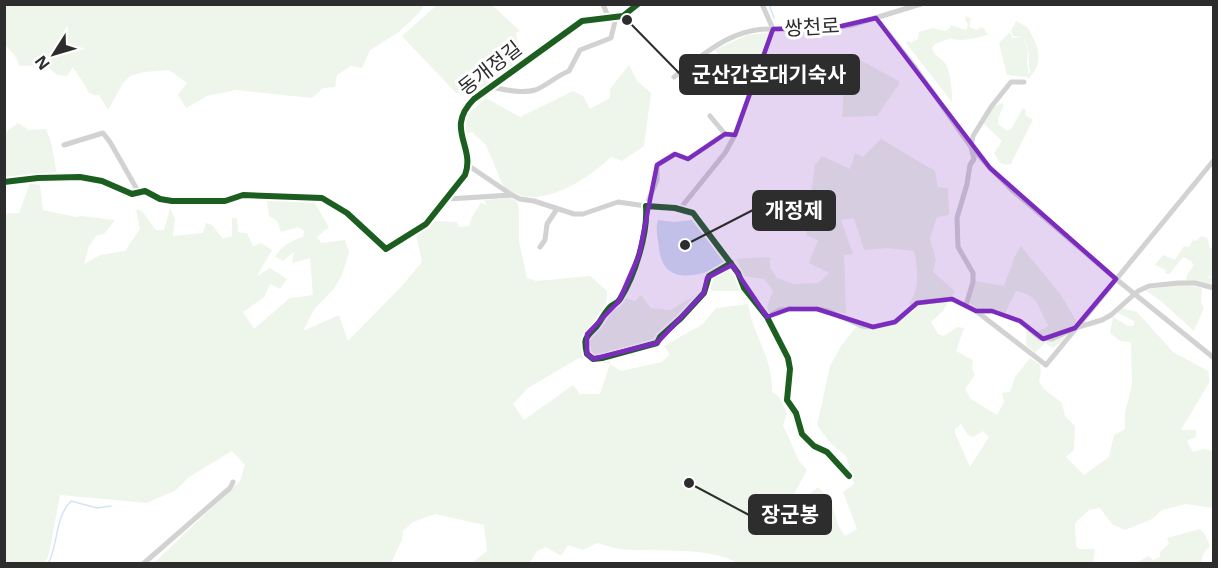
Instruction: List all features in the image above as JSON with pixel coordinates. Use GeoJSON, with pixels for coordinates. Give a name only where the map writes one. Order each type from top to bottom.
{"type":"FeatureCollection","features":[{"type":"Feature","properties":{"kind":"street"},"geometry":{"type":"LineString","coordinates":[[490,87],[534,90],[556,75],[569,71],[580,50],[611,38],[613,18],[603,4]]}},
{"type":"Feature","properties":{"kind":"street","name":"동개정길"},"geometry":{"type":"LineString","coordinates":[[469,166],[460,128],[464,109],[490,87],[582,21],[623,16],[638,4]]}},
{"type":"Feature","properties":{"kind":"street"},"geometry":{"type":"LineString","coordinates":[[679,210],[725,153],[735,135],[773,29],[762,4]]}},
{"type":"Feature","properties":{"kind":"street","name":"쌍천로"},"geometry":{"type":"LineString","coordinates":[[674,77],[718,43],[745,32],[833,28],[921,4]]}},
{"type":"Feature","properties":{"kind":"street"},"geometry":{"type":"LineString","coordinates":[[876,18],[914,66],[971,147],[1012,190],[1116,279],[1214,358]]}},
{"type":"Feature","properties":{"kind":"street"},"geometry":{"type":"LineString","coordinates":[[966,305],[973,282],[973,273],[958,248],[957,218],[968,184],[970,165],[974,159],[971,147],[973,136],[991,107],[1011,82],[1024,82]]}},
{"type":"Feature","properties":{"kind":"street"},"geometry":{"type":"LineString","coordinates":[[710,116],[725,134]]}},
{"type":"Feature","properties":{"kind":"street"},"geometry":{"type":"LineString","coordinates":[[64,145],[103,133],[139,193]]}},
{"type":"Feature","properties":{"kind":"street"},"geometry":{"type":"LineString","coordinates":[[731,263],[709,276],[704,292],[681,318],[660,336],[657,343],[593,359],[587,354],[585,339],[587,334],[619,301],[639,257],[646,206],[657,180],[657,165],[675,154],[688,159],[725,134],[735,135]]}},
{"type":"Feature","properties":{"kind":"street"},"geometry":{"type":"LineString","coordinates":[[767,317],[780,310],[817,309],[828,311],[862,326],[873,327],[895,321],[917,303],[952,299],[976,311],[1046,365],[1214,160]]}},
{"type":"Feature","properties":{"kind":"street"},"geometry":{"type":"LineString","coordinates":[[4,182],[78,177],[102,180],[122,192],[132,194],[145,191],[160,200],[172,201],[225,201],[243,195],[322,198],[347,213],[386,249],[426,224],[448,199],[469,166],[520,199],[534,201],[574,214],[583,214],[618,202],[693,213],[731,263],[740,276],[744,288],[767,317],[788,358],[790,369],[787,400],[796,414],[802,434],[813,446],[827,452],[849,476]]}},
{"type":"Feature","properties":{"kind":"street"},"geometry":{"type":"LineString","coordinates":[[448,199],[512,195]]}},
{"type":"Feature","properties":{"kind":"street"},"geometry":{"type":"LineString","coordinates":[[540,247],[545,240],[547,224],[557,209]]}},
{"type":"Feature","properties":{"kind":"street"},"geometry":{"type":"LineString","coordinates":[[976,311],[993,311],[1020,321],[1034,335],[1043,339],[1052,339],[1075,328],[1102,320],[1149,286],[1167,283],[1196,283],[1214,288]]}},
{"type":"Feature","properties":{"kind":"street"},"geometry":{"type":"LineString","coordinates":[[143,564],[230,488],[233,482]]}},
{"type":"Feature","properties":{"kind":"highlighted area"},"geometry":{"type":"Polygon","coordinates":[[[876,18],[990,168],[1116,279],[1075,328],[1043,339],[1020,321],[992,311],[976,311],[952,299],[917,303],[895,322],[873,327],[817,309],[789,309],[767,317],[732,265],[707,278],[704,293],[657,343],[593,359],[587,354],[587,334],[619,301],[639,255],[657,165],[675,154],[688,159],[725,134],[735,135],[773,29],[833,28],[876,18]]]}},
{"type":"Feature","properties":{"kind":"shaded area"},"geometry":{"type":"Polygon","coordinates":[[[4,5],[424,5],[399,32],[370,50],[362,68],[351,66],[337,75],[335,87],[323,88],[312,98],[236,90],[207,96],[186,108],[178,95],[187,83],[169,70],[144,72],[130,76],[123,83],[108,110],[99,95],[88,92],[73,67],[67,76],[57,75],[46,65],[19,66],[4,41],[4,5]]]}},
{"type":"Feature","properties":{"kind":"shaded area"},"geometry":{"type":"Polygon","coordinates":[[[437,5],[492,5],[520,31],[516,33],[519,55],[514,66],[470,97],[455,92],[402,36],[437,5]]]}},
{"type":"Feature","properties":{"kind":"shaded area"},"geometry":{"type":"Polygon","coordinates":[[[966,16],[971,19],[969,27],[977,30],[980,27],[990,34],[965,40],[951,38],[935,44],[932,48],[947,66],[952,102],[906,43],[918,39],[919,32],[933,28],[945,31],[951,25],[966,30],[968,24],[965,20],[966,16]]]}},
{"type":"Feature","properties":{"kind":"shaded area"},"geometry":{"type":"Polygon","coordinates":[[[1016,21],[1027,27],[1037,47],[1037,66],[1028,79],[1028,76],[1007,75],[999,43],[1010,32],[1012,38],[1023,37],[1013,36],[1011,31],[1016,21]],[[1024,40],[1028,51],[1029,74],[1029,53],[1024,40]]]}},
{"type":"Feature","properties":{"kind":"shaded area"},"geometry":{"type":"Polygon","coordinates":[[[769,33],[752,82],[741,83],[715,50],[747,35],[769,33]]]}},
{"type":"Feature","properties":{"kind":"shaded area"},"geometry":{"type":"Polygon","coordinates":[[[856,58],[899,81],[877,116],[842,117],[845,66],[856,58]]]}},
{"type":"Feature","properties":{"kind":"shaded area"},"geometry":{"type":"Polygon","coordinates":[[[629,65],[637,81],[651,93],[644,146],[622,161],[611,157],[582,180],[558,192],[534,197],[522,196],[504,188],[486,145],[472,132],[467,134],[462,128],[470,112],[486,98],[520,117],[573,91],[583,96],[590,109],[610,98],[610,89],[629,65]]]}},
{"type":"Feature","properties":{"kind":"shaded area"},"geometry":{"type":"Polygon","coordinates":[[[1002,103],[1004,105],[998,118],[998,124],[1007,131],[1011,129],[1023,108],[1026,111],[1025,115],[1033,120],[1011,164],[1000,163],[997,159],[994,153],[1002,141],[983,123],[992,108],[1002,103]]]}},
{"type":"Feature","properties":{"kind":"shaded area"},"geometry":{"type":"Polygon","coordinates":[[[18,123],[29,130],[46,129],[57,174],[5,186],[5,133],[18,123]]]}},
{"type":"Feature","properties":{"kind":"shaded area"},"geometry":{"type":"Polygon","coordinates":[[[881,139],[935,171],[938,187],[948,188],[949,215],[937,217],[930,239],[936,260],[933,272],[955,291],[943,311],[931,322],[938,334],[943,336],[958,327],[964,328],[956,351],[973,360],[972,368],[975,375],[965,389],[971,399],[997,415],[1004,402],[1002,393],[1010,392],[1015,377],[1030,358],[1040,365],[1039,382],[1062,403],[1065,416],[1075,426],[1074,450],[1066,457],[1084,475],[1109,457],[1114,435],[1125,429],[1125,412],[1132,385],[1131,342],[1120,341],[1110,333],[1113,317],[1128,326],[1134,326],[1134,321],[1116,312],[1122,308],[1137,312],[1173,352],[1208,371],[1210,381],[1181,430],[1196,430],[1196,437],[1187,441],[1193,452],[1203,449],[1213,451],[1213,508],[1186,504],[1162,510],[1152,519],[1125,530],[1112,524],[1100,508],[1089,510],[1075,523],[1076,546],[1079,549],[1095,549],[1093,563],[739,564],[713,554],[620,549],[597,543],[583,550],[568,545],[561,556],[546,547],[537,551],[530,563],[472,563],[487,551],[484,525],[435,514],[413,522],[403,531],[402,540],[391,563],[154,563],[240,481],[245,465],[232,451],[189,477],[176,490],[147,503],[60,495],[49,554],[45,563],[5,563],[4,214],[19,213],[30,183],[40,185],[43,210],[76,217],[115,220],[105,233],[96,236],[89,246],[84,264],[100,255],[125,251],[140,229],[136,209],[142,211],[156,230],[164,230],[170,208],[175,219],[173,236],[203,233],[206,223],[212,225],[223,239],[232,236],[232,218],[237,218],[238,232],[247,233],[253,246],[261,243],[272,250],[257,276],[270,268],[287,279],[280,289],[270,284],[264,297],[243,312],[254,329],[290,298],[313,295],[310,258],[292,263],[294,252],[283,261],[275,257],[287,244],[303,237],[304,231],[298,227],[281,232],[277,221],[269,216],[267,201],[312,199],[329,227],[317,237],[321,243],[345,240],[349,252],[342,275],[333,290],[315,308],[303,331],[339,315],[348,341],[422,262],[416,236],[435,221],[457,222],[459,227],[469,226],[481,203],[487,205],[484,200],[509,198],[517,201],[519,241],[527,278],[536,281],[590,276],[607,291],[606,307],[625,298],[635,301],[641,295],[651,308],[671,310],[697,294],[663,339],[610,357],[610,364],[621,371],[662,362],[670,354],[664,346],[703,324],[716,308],[748,304],[769,368],[772,392],[779,397],[787,413],[783,425],[799,461],[807,470],[790,501],[802,500],[818,487],[831,500],[838,525],[845,536],[857,529],[843,492],[854,484],[846,456],[830,443],[817,425],[830,366],[841,346],[856,327],[888,326],[916,309],[909,304],[913,298],[917,279],[914,251],[886,248],[864,250],[854,218],[841,220],[853,254],[844,255],[846,314],[808,307],[769,312],[767,307],[773,291],[764,279],[745,276],[736,259],[770,257],[770,267],[777,278],[794,284],[818,283],[829,273],[809,263],[818,240],[806,235],[815,165],[822,156],[850,169],[855,153],[863,157],[881,139]],[[579,358],[528,388],[513,404],[524,420],[573,385],[580,394],[600,394],[610,364],[579,358]],[[961,424],[955,429],[955,433],[970,467],[989,437],[983,431],[973,437],[968,435],[961,424]]]}},
{"type":"Feature","properties":{"kind":"shaded area"},"geometry":{"type":"Polygon","coordinates":[[[1201,236],[1207,238],[1210,248],[1213,248],[1213,270],[1211,265],[1213,273],[1210,277],[1205,276],[1210,278],[1213,274],[1211,285],[1186,281],[1194,265],[1183,257],[1169,274],[1155,265],[1163,255],[1175,260],[1184,246],[1189,247],[1193,240],[1196,241],[1201,236]]]}},
{"type":"Feature","properties":{"kind":"shaded area"},"geometry":{"type":"Polygon","coordinates":[[[1021,246],[1061,295],[1077,322],[1061,342],[1053,348],[1045,343],[1035,353],[1026,345],[1027,323],[1036,332],[1049,326],[1038,304],[1030,296],[1016,291],[1005,313],[977,308],[968,302],[975,281],[1004,286],[1021,246]]]}},
{"type":"Feature","properties":{"kind":"shaded area"},"geometry":{"type":"Polygon","coordinates":[[[731,268],[741,291],[711,291],[711,280],[731,268]]]}},
{"type":"Feature","properties":{"kind":"shaded area"},"geometry":{"type":"Polygon","coordinates":[[[1170,285],[1202,288],[1201,303],[1204,308],[1194,331],[1161,301],[1146,291],[1170,285]]]}},
{"type":"Feature","properties":{"kind":"shaded area"},"geometry":{"type":"Polygon","coordinates":[[[1200,529],[1210,546],[1203,554],[1201,563],[1137,563],[1148,556],[1153,560],[1160,557],[1160,552],[1169,544],[1167,538],[1200,529]]]}},
{"type":"Feature","properties":{"kind":"water"},"geometry":{"type":"Polygon","coordinates":[[[658,220],[674,222],[692,220],[726,264],[695,275],[675,274],[662,261],[657,231],[658,220]]]}},
{"type":"Feature","properties":{"kind":"waterway"},"geometry":{"type":"LineString","coordinates":[[769,4],[774,18]]}},
{"type":"Feature","properties":{"kind":"waterway"},"geometry":{"type":"LineString","coordinates":[[48,564],[59,523],[71,501],[97,508],[111,506]]}},
{"type":"Feature","properties":{"kind":"cycle path"},"geometry":{"type":"LineString","coordinates":[[4,182],[80,177],[102,181],[132,194],[145,191],[160,199],[172,201],[225,201],[243,195],[322,198],[347,213],[386,249],[426,224],[465,175],[467,155],[462,137],[461,119],[474,99],[582,21],[623,16],[638,4]]}},
{"type":"Feature","properties":{"kind":"cycle path"},"geometry":{"type":"LineString","coordinates":[[731,263],[709,276],[704,293],[660,337],[657,343],[602,358],[593,359],[587,354],[586,338],[608,309],[619,300],[631,279],[643,241],[646,206],[675,208],[693,213],[738,273],[744,288],[767,317],[788,358],[790,369],[787,400],[796,413],[802,434],[814,446],[827,452],[849,476]]}},
{"type":"Feature","properties":{"kind":"place","name":"군산간호대기숙사"},"geometry":{"type":"Point","coordinates":[627,20]}},
{"type":"Feature","properties":{"kind":"place","name":"개정제"},"geometry":{"type":"Point","coordinates":[685,245]}},
{"type":"Feature","properties":{"kind":"place","name":"장군봉"},"geometry":{"type":"Point","coordinates":[689,483]}}]}
